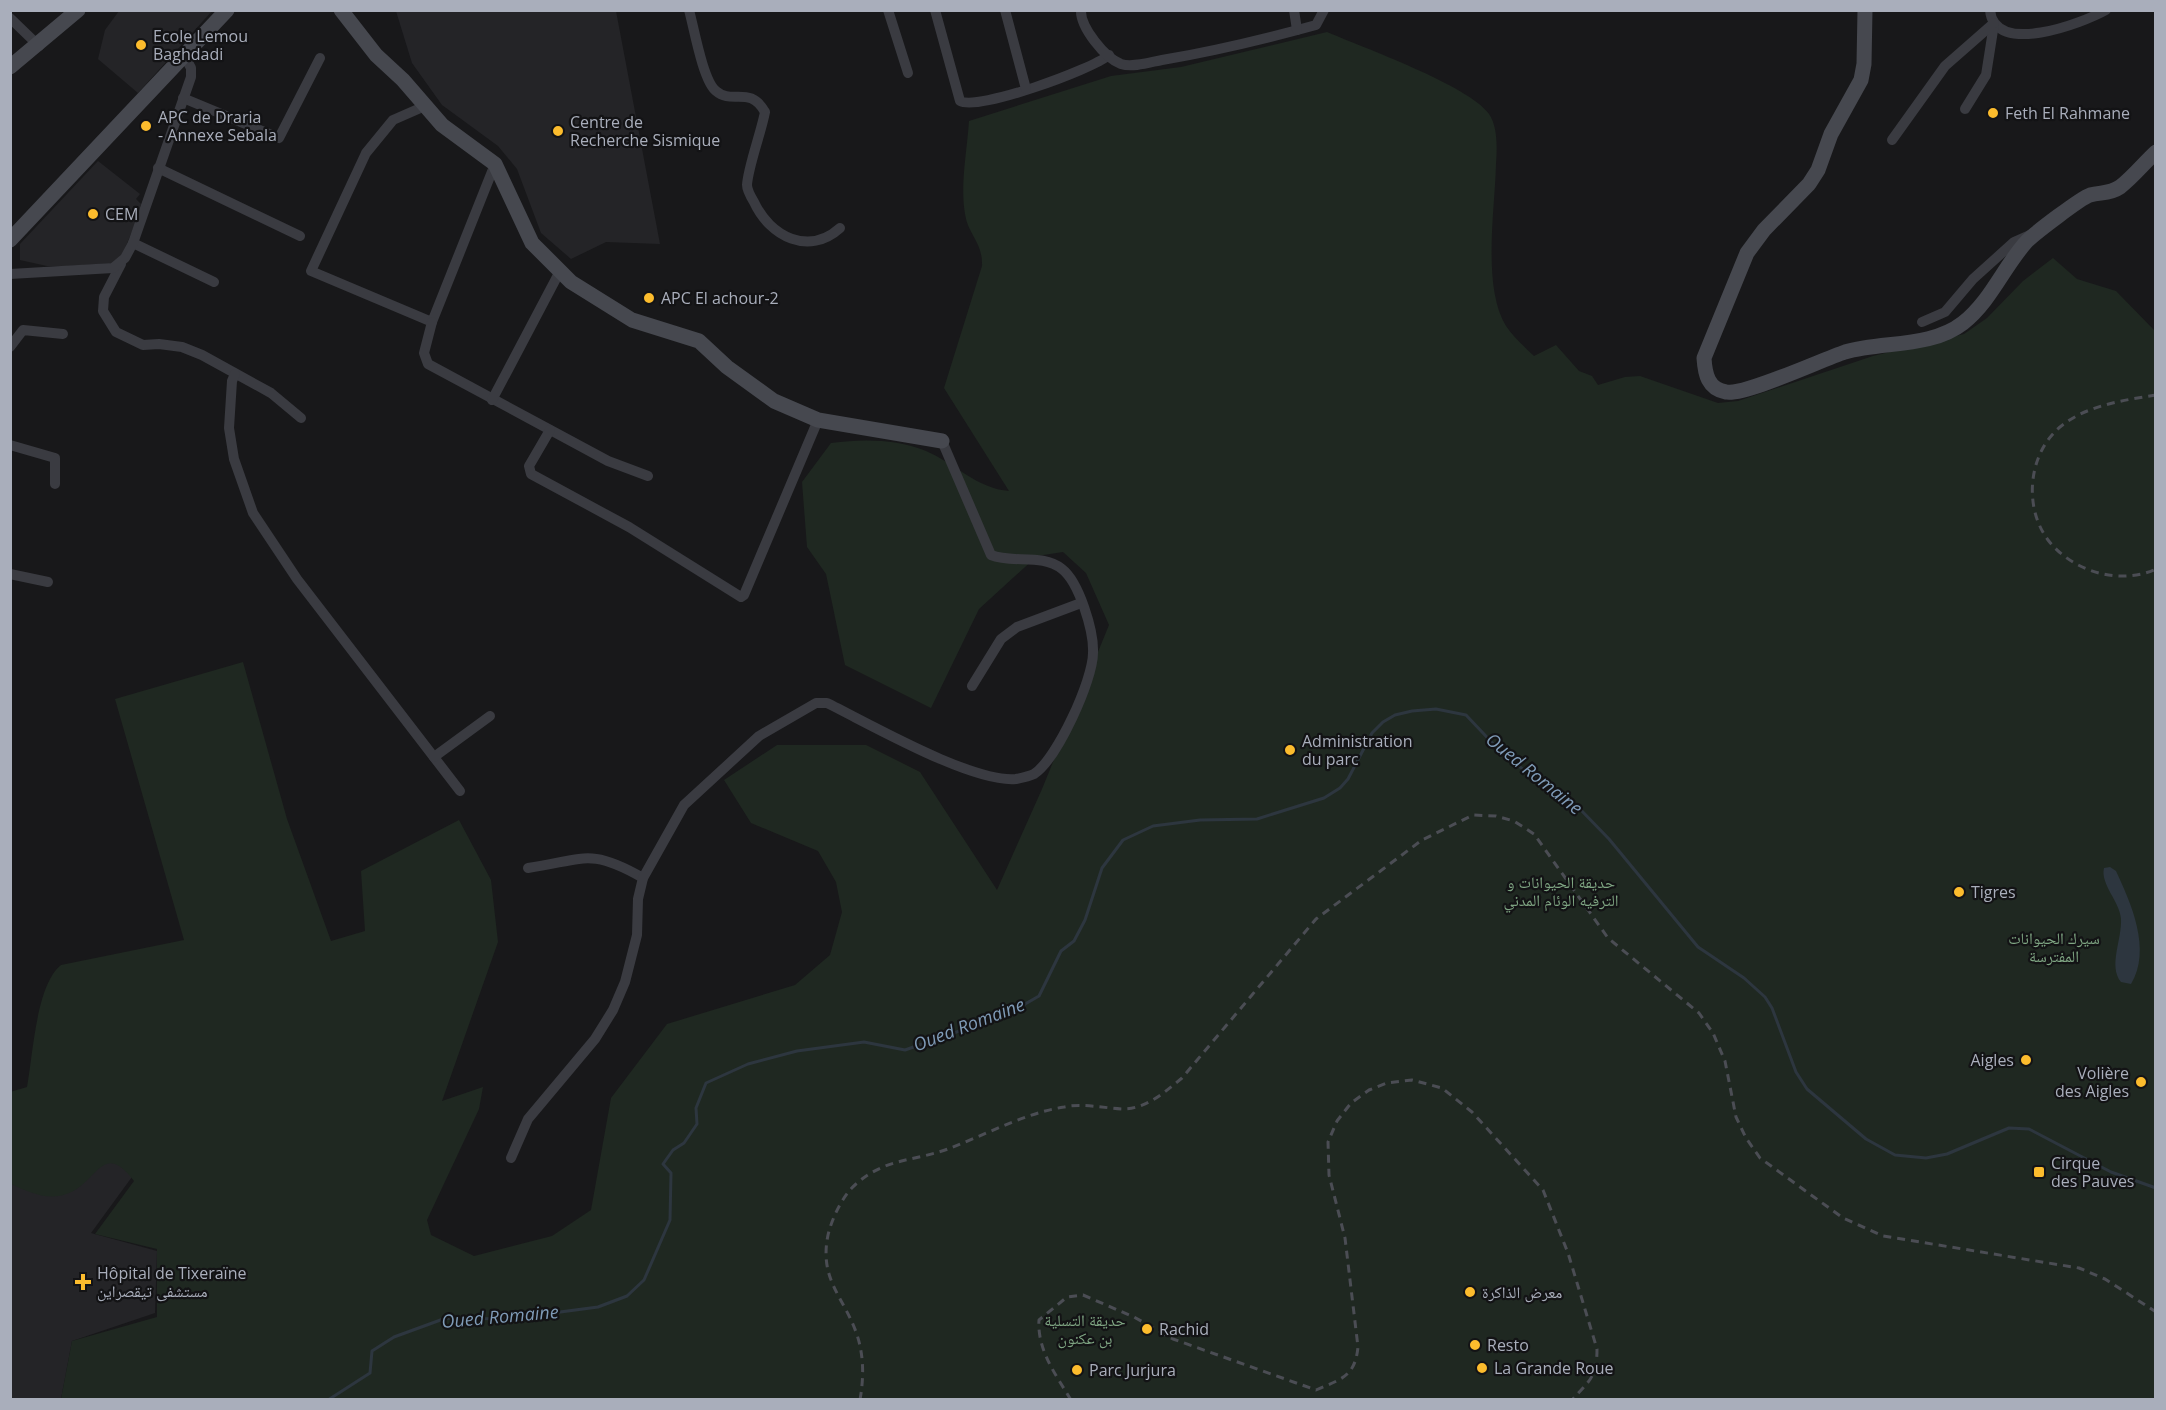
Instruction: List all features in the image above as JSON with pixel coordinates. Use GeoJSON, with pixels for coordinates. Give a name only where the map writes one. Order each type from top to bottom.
{"type":"FeatureCollection","features":[{"type":"Feature","properties":{"kind":"street"},"geometry":{"type":"LineString","coordinates":[[10,68],[39,46],[78,10]]}},
{"type":"Feature","properties":{"kind":"street"},"geometry":{"type":"LineString","coordinates":[[10,240],[227,10]]}},
{"type":"Feature","properties":{"kind":"street"},"geometry":{"type":"LineString","coordinates":[[341,10],[376,55],[403,80],[442,124],[495,164],[532,243],[560,273],[632,320],[699,341],[727,367],[774,401],[818,420],[942,441],[991,555],[999,558],[1050,562],[1063,569],[1071,579],[1092,633],[1094,656],[1081,701],[1049,758],[1034,774],[1016,779],[988,777],[956,765],[827,703],[816,703],[759,736],[688,799],[643,878],[638,899],[637,935],[625,982],[614,1010],[595,1039],[528,1119],[511,1158]]}},
{"type":"Feature","properties":{"kind":"street"},"geometry":{"type":"LineString","coordinates":[[689,10],[708,79],[715,91],[726,96],[750,97],[760,103],[765,112],[746,186],[759,212],[789,238],[805,242],[828,238],[840,228]]}},
{"type":"Feature","properties":{"kind":"street"},"geometry":{"type":"LineString","coordinates":[[888,10],[908,73]]}},
{"type":"Feature","properties":{"kind":"street"},"geometry":{"type":"LineString","coordinates":[[935,10],[960,101],[981,104],[1097,65],[1109,55]]}},
{"type":"Feature","properties":{"kind":"street"},"geometry":{"type":"LineString","coordinates":[[1005,10],[1026,89]]}},
{"type":"Feature","properties":{"kind":"street"},"geometry":{"type":"LineString","coordinates":[[1081,10],[1085,30],[1121,64],[1136,64],[1218,51],[1316,25],[1324,10]]}},
{"type":"Feature","properties":{"kind":"street"},"geometry":{"type":"LineString","coordinates":[[1294,10],[1297,30]]}},
{"type":"Feature","properties":{"kind":"street"},"geometry":{"type":"LineString","coordinates":[[1865,10],[1864,64],[1861,80],[1831,134],[1818,170],[1809,184],[1764,230],[1747,254],[1704,358],[1706,375],[1713,388],[1727,393],[1748,390],[1848,351],[1926,339],[1947,332],[1963,323],[1978,308],[2027,241],[2089,196],[2107,194],[2119,187],[2156,152]]}},
{"type":"Feature","properties":{"kind":"street"},"geometry":{"type":"LineString","coordinates":[[1965,110],[1986,75],[1994,23],[1990,10]]}},
{"type":"Feature","properties":{"kind":"street"},"geometry":{"type":"LineString","coordinates":[[1994,23],[2013,34],[2030,34],[2069,27],[2106,10]]}},
{"type":"Feature","properties":{"kind":"street"},"geometry":{"type":"LineString","coordinates":[[10,18],[39,46]]}},
{"type":"Feature","properties":{"kind":"street"},"geometry":{"type":"LineString","coordinates":[[1892,140],[1945,66],[1994,23]]}},
{"type":"Feature","properties":{"kind":"street"},"geometry":{"type":"LineString","coordinates":[[185,57],[191,68],[191,77],[133,243],[104,297],[103,311],[116,332],[143,345],[159,344],[182,347],[202,355],[271,393],[301,418]]}},
{"type":"Feature","properties":{"kind":"street"},"geometry":{"type":"LineString","coordinates":[[183,98],[279,138],[320,58]]}},
{"type":"Feature","properties":{"kind":"street"},"geometry":{"type":"LineString","coordinates":[[425,106],[393,120],[366,153],[311,271],[432,322]]}},
{"type":"Feature","properties":{"kind":"street"},"geometry":{"type":"LineString","coordinates":[[495,164],[432,322],[424,352],[428,364],[608,461],[648,476]]}},
{"type":"Feature","properties":{"kind":"street"},"geometry":{"type":"LineString","coordinates":[[158,168],[300,236]]}},
{"type":"Feature","properties":{"kind":"street"},"geometry":{"type":"LineString","coordinates":[[1922,322],[1945,312],[1973,279],[2014,242],[2037,233]]}},
{"type":"Feature","properties":{"kind":"street"},"geometry":{"type":"LineString","coordinates":[[133,243],[214,282]]}},
{"type":"Feature","properties":{"kind":"street"},"geometry":{"type":"LineString","coordinates":[[10,274],[113,268],[125,258]]}},
{"type":"Feature","properties":{"kind":"street"},"geometry":{"type":"LineString","coordinates":[[492,400],[560,273]]}},
{"type":"Feature","properties":{"kind":"street"},"geometry":{"type":"LineString","coordinates":[[10,347],[23,330],[63,334]]}},
{"type":"Feature","properties":{"kind":"street"},"geometry":{"type":"LineString","coordinates":[[235,374],[230,428],[234,459],[254,513],[297,579],[460,791]]}},
{"type":"Feature","properties":{"kind":"street"},"geometry":{"type":"LineString","coordinates":[[550,430],[529,466],[531,474],[608,518],[629,527],[741,597],[744,595],[818,420]]}},
{"type":"Feature","properties":{"kind":"street"},"geometry":{"type":"LineString","coordinates":[[10,445],[55,458],[55,484]]}},
{"type":"Feature","properties":{"kind":"street"},"geometry":{"type":"LineString","coordinates":[[10,574],[48,582]]}},
{"type":"Feature","properties":{"kind":"street"},"geometry":{"type":"LineString","coordinates":[[972,686],[1001,639],[1017,627],[1081,603]]}},
{"type":"Feature","properties":{"kind":"street"},"geometry":{"type":"LineString","coordinates":[[434,757],[490,716]]}},
{"type":"Feature","properties":{"kind":"street"},"geometry":{"type":"LineString","coordinates":[[528,868],[595,857],[618,863],[643,878]]}},
{"type":"Feature","properties":{"kind":"shaded area","name":"Ecole Lemou Baghdadi"},"geometry":{"type":"Polygon","coordinates":[[[119,11],[212,11],[138,93],[98,59],[105,30],[119,11]]]}},
{"type":"Feature","properties":{"kind":"shaded area","name":"Centre de Recherche Sismique"},"geometry":{"type":"Polygon","coordinates":[[[396,11],[616,11],[660,244],[606,242],[571,259],[541,233],[517,169],[498,146],[442,105],[412,63],[396,11]]]}},
{"type":"Feature","properties":{"kind":"shaded area","name":"CEM"},"geometry":{"type":"Polygon","coordinates":[[[98,161],[140,194],[136,199],[141,204],[121,258],[115,263],[67,266],[47,266],[20,260],[20,244],[98,161]]]}},
{"type":"Feature","properties":{"kind":"shaded area"},"geometry":{"type":"Polygon","coordinates":[[[2110,867],[2116,871],[2122,884],[2137,927],[2140,957],[2131,984],[2121,982],[2117,976],[2116,961],[2121,919],[2105,880],[2104,868],[2110,867]]]}},
{"type":"Feature","properties":{"kind":"shaded area","name":"Hôpital de Tixeraïne مستشفى تيقصراين"},"geometry":{"type":"Polygon","coordinates":[[[105,1157],[137,1170],[91,1233],[157,1251],[155,1313],[72,1341],[61,1399],[11,1399],[10,1183],[105,1157]]]}},
{"type":"Feature","properties":{"kind":"green space","name":"حديقة الحيوانات و الترفيه الوئام المدني"},"geometry":{"type":"Polygon","coordinates":[[[1327,32],[1389,57],[1461,91],[1489,114],[1494,125],[1497,145],[1492,269],[1499,310],[1509,330],[1534,356],[1556,345],[1579,371],[1592,376],[1598,385],[1625,377],[1640,376],[1718,403],[1738,401],[1873,356],[1964,334],[1987,318],[2023,281],[2053,258],[2077,279],[2116,291],[2155,331],[2155,1399],[61,1399],[72,1341],[157,1317],[157,1249],[95,1234],[134,1181],[123,1169],[115,1164],[107,1164],[79,1187],[62,1196],[39,1195],[11,1184],[10,1092],[27,1087],[37,1021],[46,988],[53,975],[61,965],[184,940],[115,699],[243,662],[287,819],[331,941],[365,931],[361,871],[459,820],[491,880],[498,942],[442,1101],[483,1087],[479,1109],[427,1220],[431,1235],[474,1256],[552,1236],[591,1210],[611,1098],[667,1024],[795,985],[830,955],[842,912],[836,882],[818,851],[751,823],[724,780],[777,745],[866,745],[920,772],[997,890],[1042,789],[1109,625],[1086,573],[1063,552],[1037,556],[979,609],[931,708],[845,665],[826,574],[807,547],[802,482],[831,443],[879,441],[903,444],[936,456],[987,486],[1009,491],[944,388],[982,266],[980,251],[969,228],[964,203],[969,121],[1111,76],[1181,67],[1327,32]]]}},
{"type":"Feature","properties":{"kind":"waterway","name":"Oued Romaine"},"geometry":{"type":"LineString","coordinates":[[328,1400],[370,1373],[372,1351],[394,1337],[446,1318],[507,1319],[598,1307],[627,1296],[644,1280],[670,1220],[671,1173],[663,1164],[673,1150],[684,1143],[697,1124],[696,1108],[706,1083],[748,1064],[797,1051],[864,1042],[905,1050],[1008,1014],[1039,996],[1061,951],[1074,941],[1085,920],[1102,868],[1123,840],[1153,826],[1200,820],[1257,819],[1324,798],[1340,788],[1348,779],[1372,733],[1383,722],[1395,715],[1412,711],[1436,709],[1466,715],[1499,750],[1535,779],[1578,807],[1609,839],[1698,947],[1744,978],[1765,997],[1772,1008],[1796,1072],[1807,1089],[1866,1139],[1895,1155],[1926,1158],[1947,1154],[2009,1128],[2029,1129],[2111,1172],[2156,1188]]}},
{"type":"Feature","properties":{"kind":"railway"},"geometry":{"type":"LineString","coordinates":[[2156,395],[2096,408],[2064,424],[2043,448],[2033,478],[2032,495],[2040,526],[2048,540],[2070,560],[2083,567],[2112,575],[2142,574],[2156,569]]}},
{"type":"Feature","properties":{"kind":"railway"},"geometry":{"type":"LineString","coordinates":[[860,1400],[863,1374],[861,1349],[851,1319],[829,1276],[826,1250],[835,1214],[842,1200],[856,1184],[878,1169],[948,1149],[1005,1125],[1049,1110],[1071,1106],[1123,1109],[1140,1106],[1155,1099],[1182,1078],[1316,919],[1422,840],[1473,815],[1496,816],[1514,821],[1534,834],[1608,938],[1699,1013],[1713,1033],[1725,1061],[1736,1117],[1746,1138],[1760,1158],[1843,1218],[1883,1236],[2079,1268],[2105,1279],[2156,1312]]}},
{"type":"Feature","properties":{"kind":"railway"},"geometry":{"type":"LineString","coordinates":[[1071,1400],[1044,1352],[1039,1320],[1067,1297],[1083,1295],[1134,1317],[1173,1339],[1316,1390],[1345,1376],[1354,1365],[1358,1347],[1345,1238],[1329,1175],[1328,1142],[1337,1121],[1351,1103],[1369,1090],[1387,1083],[1412,1080],[1442,1088],[1472,1112],[1543,1190],[1568,1253],[1597,1349],[1594,1372],[1572,1400]]}},
{"type":"Feature","properties":{"kind":"place","name":"Ecole Lemou Baghdadi"},"geometry":{"type":"Point","coordinates":[141,45]}},
{"type":"Feature","properties":{"kind":"place","name":"Feth El Rahmane"},"geometry":{"type":"Point","coordinates":[1993,113]}},
{"type":"Feature","properties":{"kind":"place","name":"APC de Draria - Annexe Sebala"},"geometry":{"type":"Point","coordinates":[146,126]}},
{"type":"Feature","properties":{"kind":"place","name":"Centre de Recherche Sismique"},"geometry":{"type":"Point","coordinates":[558,131]}},
{"type":"Feature","properties":{"kind":"place","name":"CEM"},"geometry":{"type":"Point","coordinates":[93,214]}},
{"type":"Feature","properties":{"kind":"place","name":"APC El achour-2"},"geometry":{"type":"Point","coordinates":[649,298]}},
{"type":"Feature","properties":{"kind":"place","name":"Administration du parc"},"geometry":{"type":"Point","coordinates":[1290,750]}},
{"type":"Feature","properties":{"kind":"place","name":"Tigres"},"geometry":{"type":"Point","coordinates":[1959,892]}},
{"type":"Feature","properties":{"kind":"place","name":"Aigles"},"geometry":{"type":"Point","coordinates":[2026,1060]}},
{"type":"Feature","properties":{"kind":"place","name":"Volière des Aigles"},"geometry":{"type":"Point","coordinates":[2141,1082]}},
{"type":"Feature","properties":{"kind":"place","name":"Cirque des Pauves"},"geometry":{"type":"Point","coordinates":[2039,1172]}},
{"type":"Feature","properties":{"kind":"place","name":"Hôpital de Tixeraïne مستشفى تيقصراين"},"geometry":{"type":"Point","coordinates":[83,1282]}},
{"type":"Feature","properties":{"kind":"place","name":"معرض الذاكرة"},"geometry":{"type":"Point","coordinates":[1470,1292]}},
{"type":"Feature","properties":{"kind":"place","name":"Rachid"},"geometry":{"type":"Point","coordinates":[1147,1329]}},
{"type":"Feature","properties":{"kind":"place","name":"Resto"},"geometry":{"type":"Point","coordinates":[1475,1345]}},
{"type":"Feature","properties":{"kind":"place","name":"La Grande Roue"},"geometry":{"type":"Point","coordinates":[1482,1368]}},
{"type":"Feature","properties":{"kind":"place","name":"Parc Jurjura"},"geometry":{"type":"Point","coordinates":[1077,1370]}},
{"type":"Feature","properties":{"kind":"park label","name":"سيرك الحيوانات المفترسة"},"geometry":{"type":"Point","coordinates":[2054,947]}},
{"type":"Feature","properties":{"kind":"park label","name":"حديقة التسلية بن عكنون"},"geometry":{"type":"Point","coordinates":[1085,1329]}}]}
